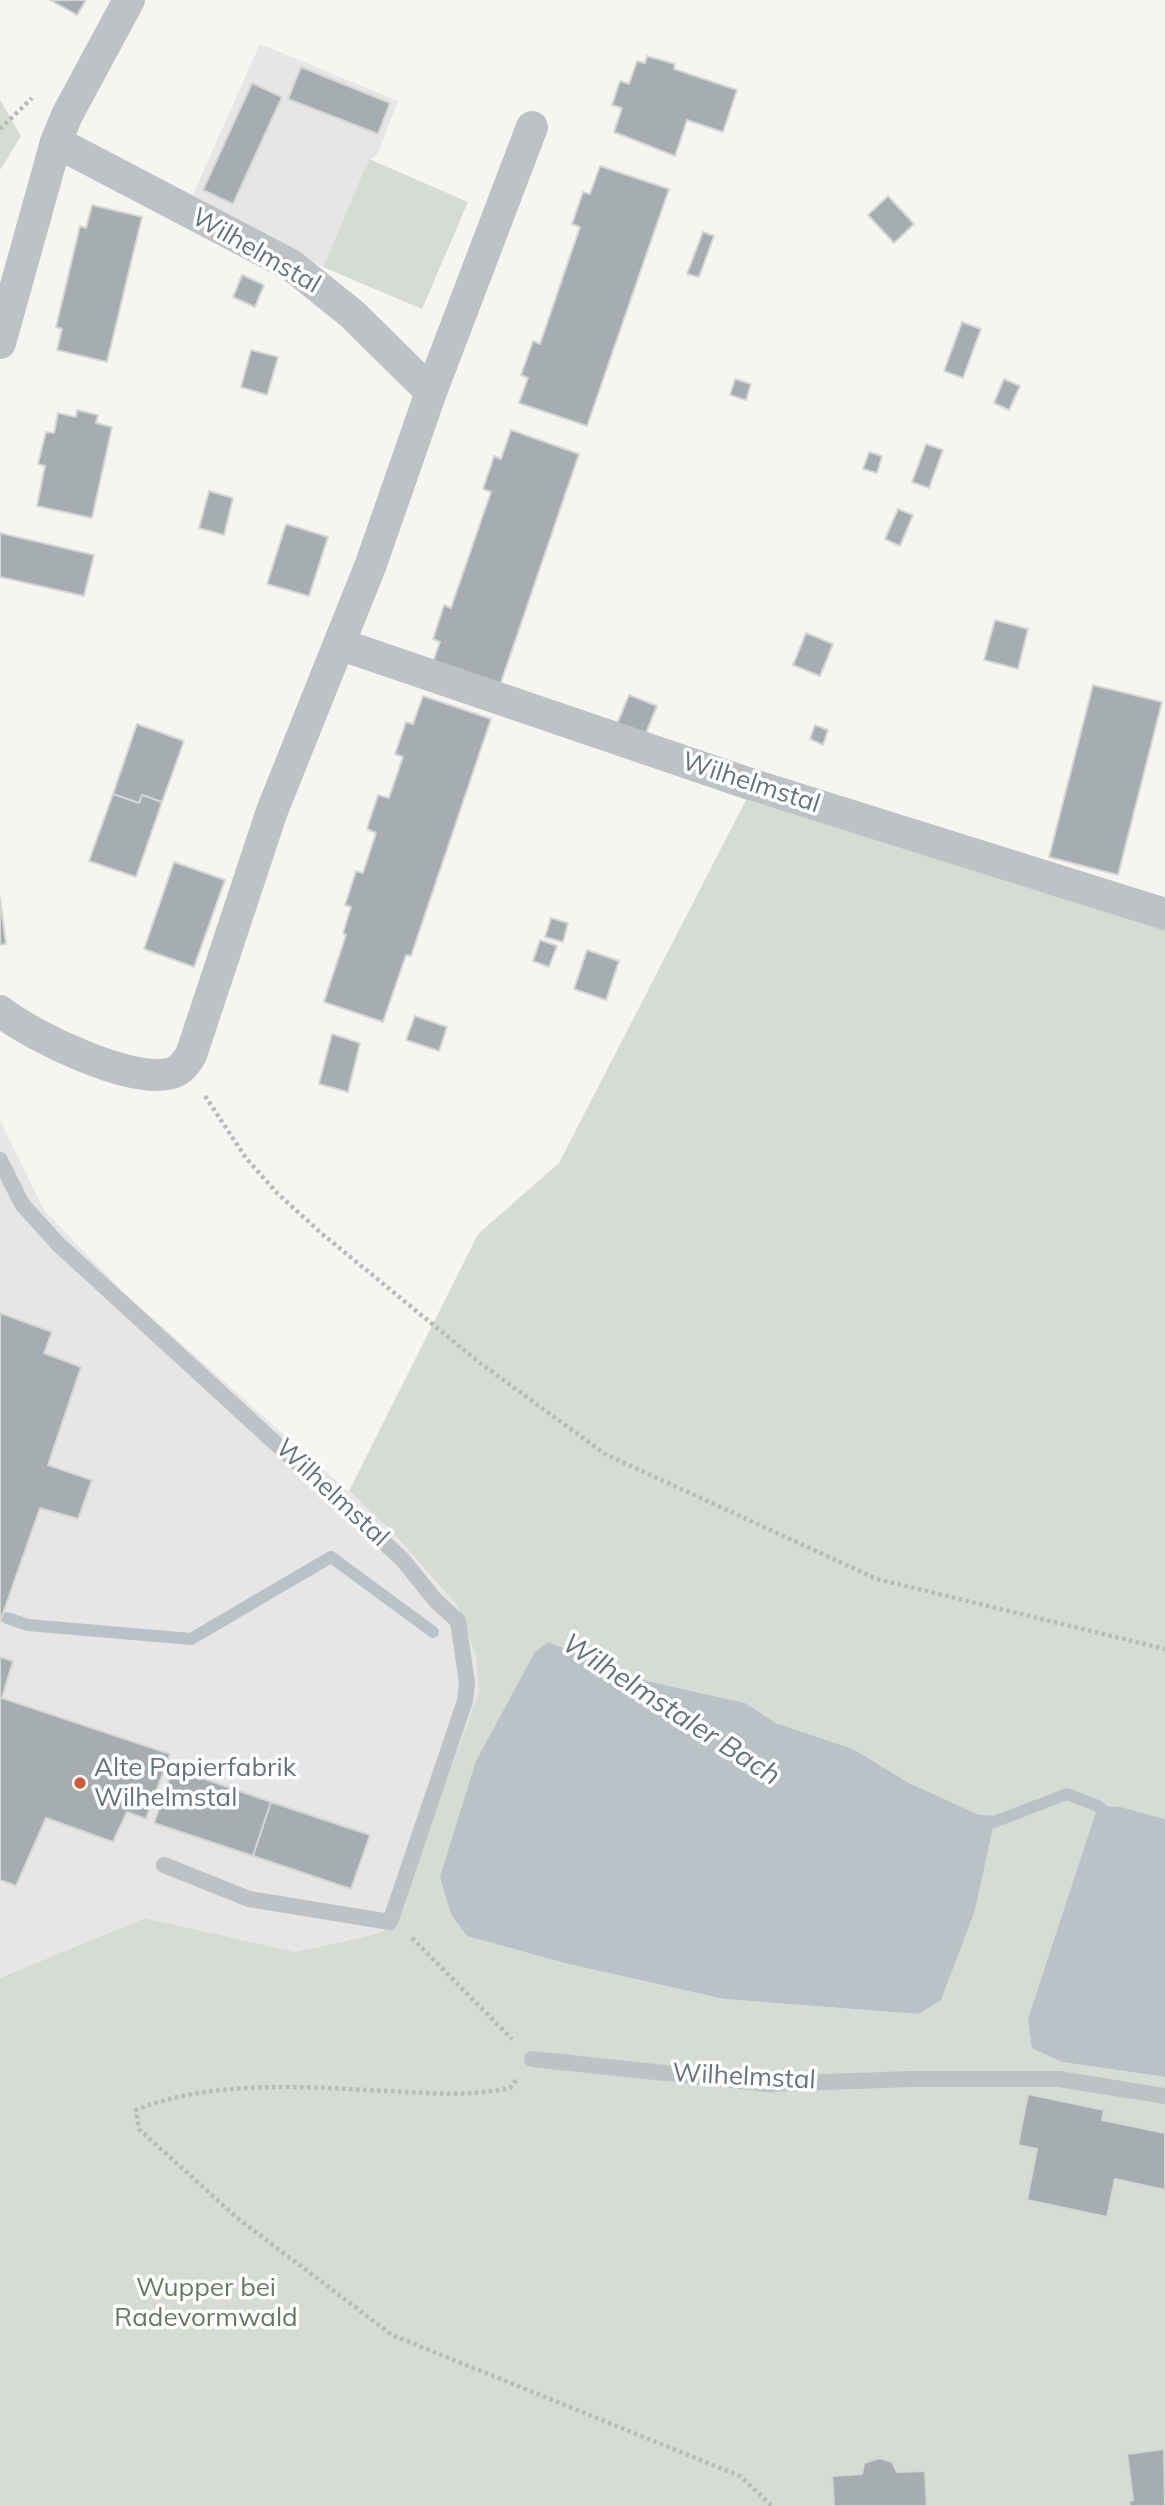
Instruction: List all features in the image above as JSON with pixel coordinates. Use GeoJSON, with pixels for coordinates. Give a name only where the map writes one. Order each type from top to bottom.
{"type":"FeatureCollection","features":[{"type":"Feature","properties":{"kind":"street"},"geometry":{"type":"LineString","coordinates":[[0,343],[66,115],[129,0]]}},
{"type":"Feature","properties":{"kind":"street"},"geometry":{"type":"LineString","coordinates":[[0,1011],[39,1037],[96,1061],[160,1074],[182,1068],[191,1055],[276,800],[376,551],[431,392],[532,127]]}},
{"type":"Feature","properties":{"kind":"street","name":"Wilhelmstal"},"geometry":{"type":"LineString","coordinates":[[56,142],[291,265],[352,314],[431,392]]}},
{"type":"Feature","properties":{"kind":"street","name":"Wilhelmstal"},"geometry":{"type":"LineString","coordinates":[[340,644],[754,785],[1165,914]]}},
{"type":"Feature","properties":{"kind":"lane","name":"Wilhelmstal"},"geometry":{"type":"LineString","coordinates":[[0,1160],[22,1204],[58,1244],[107,1292],[213,1383],[334,1494],[402,1559],[436,1601],[458,1621],[466,1661],[465,1701],[397,1902]]}},
{"type":"Feature","properties":{"kind":"lane"},"geometry":{"type":"LineString","coordinates":[[164,1865],[249,1899],[390,1922],[397,1902]]}},
{"type":"Feature","properties":{"kind":"lane","name":"Wilhelmstal"},"geometry":{"type":"LineString","coordinates":[[532,2059],[769,2084],[912,2079],[1059,2080],[1165,2096]]}},
{"type":"Feature","properties":{"kind":"path"},"geometry":{"type":"LineString","coordinates":[[182,1068],[199,1088],[246,1158],[277,1193],[481,1363],[605,1454],[877,1579],[1165,1649]]}},
{"type":"Feature","properties":{"kind":"path"},"geometry":{"type":"LineString","coordinates":[[397,1902],[409,1934],[532,2059],[510,2088],[453,2096],[279,2087],[163,2099],[136,2110],[139,2129],[215,2199],[392,2335],[740,2476],[772,2506]]}},
{"type":"Feature","properties":{"kind":"shaded area"},"geometry":{"type":"Polygon","coordinates":[[[260,44],[398,101],[377,155],[369,160],[323,267],[191,199],[260,44]]]}},
{"type":"Feature","properties":{"kind":"shaded area"},"geometry":{"type":"Polygon","coordinates":[[[0,1120],[44,1210],[122,1291],[376,1516],[458,1606],[476,1656],[479,1692],[393,1927],[369,1936],[295,1952],[145,1918],[0,1978],[0,1120]]]}},
{"type":"Feature","properties":{"kind":"green space"},"geometry":{"type":"Polygon","coordinates":[[[0,100],[21,136],[0,170],[0,100]]]}},
{"type":"Feature","properties":{"kind":"green space"},"geometry":{"type":"Polygon","coordinates":[[[369,159],[468,202],[422,309],[323,267],[369,159]]]}},
{"type":"Feature","properties":{"kind":"green space","name":"Wupper bei Radevormwald"},"geometry":{"type":"Polygon","coordinates":[[[746,800],[1165,928],[1165,1819],[1121,1807],[1062,2062],[1165,2077],[1165,2506],[0,2506],[0,1978],[145,1918],[295,1952],[369,1936],[393,1927],[479,1692],[476,1656],[458,1606],[390,1530],[349,1491],[478,1234],[559,1163],[746,800]],[[647,1681],[467,1936],[564,1963],[724,1999],[918,2014],[994,1823],[909,1783],[853,1749],[776,1723],[745,1703],[647,1681]]]}},
{"type":"Feature","properties":{"kind":"water"},"geometry":{"type":"Polygon","coordinates":[[[548,1642],[647,1681],[745,1703],[776,1723],[853,1749],[909,1783],[994,1822],[975,1910],[941,2000],[918,2014],[724,1999],[564,1963],[467,1936],[451,1914],[440,1877],[476,1761],[535,1652],[548,1642]]]}},
{"type":"Feature","properties":{"kind":"water"},"geometry":{"type":"Polygon","coordinates":[[[1098,1806],[1121,1807],[1165,1819],[1165,2077],[1062,2062],[1032,2048],[1028,2019],[1098,1806]]]}},
{"type":"Feature","properties":{"kind":"building"},"geometry":{"type":"Polygon","coordinates":[[[50,0],[86,0],[77,15],[50,0]]]}},
{"type":"Feature","properties":{"kind":"building"},"geometry":{"type":"Polygon","coordinates":[[[647,56],[675,64],[674,69],[737,90],[723,132],[687,120],[675,156],[614,132],[622,108],[612,105],[620,81],[629,84],[637,61],[645,63],[647,56]]]}},
{"type":"Feature","properties":{"kind":"building"},"geometry":{"type":"Polygon","coordinates":[[[301,67],[390,103],[378,134],[288,99],[301,67]]]}},
{"type":"Feature","properties":{"kind":"building"},"geometry":{"type":"Polygon","coordinates":[[[252,83],[282,97],[233,204],[203,190],[252,83]]]}},
{"type":"Feature","properties":{"kind":"building"},"geometry":{"type":"Polygon","coordinates":[[[600,166],[669,189],[587,426],[519,403],[528,378],[521,375],[533,341],[540,344],[580,227],[572,224],[583,192],[590,194],[600,166]]]}},
{"type":"Feature","properties":{"kind":"building"},"geometry":{"type":"Polygon","coordinates":[[[888,196],[914,224],[894,243],[868,215],[888,196]]]}},
{"type":"Feature","properties":{"kind":"building"},"geometry":{"type":"Polygon","coordinates":[[[92,205],[142,217],[107,362],[57,350],[62,329],[56,327],[80,226],[86,228],[92,205]]]}},
{"type":"Feature","properties":{"kind":"building"},"geometry":{"type":"Polygon","coordinates":[[[703,232],[714,236],[699,277],[687,274],[703,232]]]}},
{"type":"Feature","properties":{"kind":"building"},"geometry":{"type":"Polygon","coordinates":[[[242,275],[264,285],[255,307],[233,297],[242,275]]]}},
{"type":"Feature","properties":{"kind":"building"},"geometry":{"type":"Polygon","coordinates":[[[962,322],[981,329],[963,378],[944,371],[962,322]]]}},
{"type":"Feature","properties":{"kind":"building"},"geometry":{"type":"Polygon","coordinates":[[[251,350],[278,357],[267,395],[241,387],[251,350]]]}},
{"type":"Feature","properties":{"kind":"building"},"geometry":{"type":"Polygon","coordinates":[[[735,379],[751,384],[746,400],[730,395],[735,379]]]}},
{"type":"Feature","properties":{"kind":"building"},"geometry":{"type":"Polygon","coordinates":[[[1004,379],[1020,386],[1009,410],[994,403],[1004,379]]]}},
{"type":"Feature","properties":{"kind":"building"},"geometry":{"type":"Polygon","coordinates":[[[77,410],[98,415],[96,423],[112,427],[92,518],[37,506],[45,466],[38,464],[46,432],[54,433],[58,413],[76,417],[77,410]]]}},
{"type":"Feature","properties":{"kind":"building"},"geometry":{"type":"Polygon","coordinates":[[[511,430],[579,454],[498,691],[431,668],[440,642],[433,639],[444,605],[451,608],[491,492],[483,489],[494,456],[501,459],[511,430]]]}},
{"type":"Feature","properties":{"kind":"building"},"geometry":{"type":"Polygon","coordinates":[[[926,444],[943,450],[929,488],[912,482],[926,444]]]}},
{"type":"Feature","properties":{"kind":"building"},"geometry":{"type":"Polygon","coordinates":[[[869,452],[882,456],[877,473],[863,469],[869,452]]]}},
{"type":"Feature","properties":{"kind":"building"},"geometry":{"type":"Polygon","coordinates":[[[209,491],[233,498],[224,535],[199,528],[209,491]]]}},
{"type":"Feature","properties":{"kind":"building"},"geometry":{"type":"Polygon","coordinates":[[[898,509],[913,515],[900,546],[885,539],[898,509]]]}},
{"type":"Feature","properties":{"kind":"building"},"geometry":{"type":"Polygon","coordinates":[[[286,524],[328,537],[309,596],[267,584],[286,524]]]}},
{"type":"Feature","properties":{"kind":"building"},"geometry":{"type":"Polygon","coordinates":[[[0,533],[94,555],[84,596],[0,577],[0,533]]]}},
{"type":"Feature","properties":{"kind":"building"},"geometry":{"type":"Polygon","coordinates":[[[995,620],[1028,629],[1018,669],[984,660],[995,620]]]}},
{"type":"Feature","properties":{"kind":"building"},"geometry":{"type":"Polygon","coordinates":[[[806,633],[833,644],[820,676],[793,665],[806,633]]]}},
{"type":"Feature","properties":{"kind":"building"},"geometry":{"type":"Polygon","coordinates":[[[1093,685],[1162,702],[1118,875],[1049,857],[1093,685]]]}},
{"type":"Feature","properties":{"kind":"building"},"geometry":{"type":"Polygon","coordinates":[[[629,695],[657,706],[645,735],[617,724],[629,695]]]}},
{"type":"Feature","properties":{"kind":"building"},"geometry":{"type":"Polygon","coordinates":[[[423,696],[491,719],[411,956],[406,955],[383,1022],[324,1002],[346,935],[343,933],[351,907],[345,905],[356,871],[363,873],[376,833],[367,829],[378,795],[389,798],[403,757],[395,754],[406,722],[413,724],[423,696]]]}},
{"type":"Feature","properties":{"kind":"building"},"geometry":{"type":"Polygon","coordinates":[[[137,724],[184,741],[162,802],[142,795],[139,803],[113,794],[137,724]]]}},
{"type":"Feature","properties":{"kind":"building"},"geometry":{"type":"Polygon","coordinates":[[[815,725],[828,730],[823,745],[810,739],[815,725]]]}},
{"type":"Feature","properties":{"kind":"building"},"geometry":{"type":"Polygon","coordinates":[[[113,794],[139,803],[142,795],[162,802],[136,877],[89,861],[113,794]]]}},
{"type":"Feature","properties":{"kind":"building"},"geometry":{"type":"Polygon","coordinates":[[[174,862],[225,880],[194,967],[144,949],[174,862]]]}},
{"type":"Feature","properties":{"kind":"building"},"geometry":{"type":"Polygon","coordinates":[[[0,898],[6,944],[0,945],[0,898]]]}},
{"type":"Feature","properties":{"kind":"building"},"geometry":{"type":"Polygon","coordinates":[[[551,918],[568,923],[563,942],[545,937],[551,918]]]}},
{"type":"Feature","properties":{"kind":"building"},"geometry":{"type":"Polygon","coordinates":[[[540,940],[557,946],[549,967],[533,961],[540,940]]]}},
{"type":"Feature","properties":{"kind":"building"},"geometry":{"type":"Polygon","coordinates":[[[587,950],[619,961],[606,1000],[574,989],[587,950]]]}},
{"type":"Feature","properties":{"kind":"building"},"geometry":{"type":"Polygon","coordinates":[[[415,1016],[447,1027],[439,1051],[406,1040],[415,1016]]]}},
{"type":"Feature","properties":{"kind":"building"},"geometry":{"type":"Polygon","coordinates":[[[332,1034],[360,1043],[348,1092],[319,1084],[332,1034]]]}},
{"type":"Feature","properties":{"kind":"building"},"geometry":{"type":"Polygon","coordinates":[[[0,1313],[52,1332],[44,1353],[81,1367],[48,1465],[92,1480],[78,1519],[40,1508],[0,1622],[0,1313]]]}},
{"type":"Feature","properties":{"kind":"building","name":"Alte Papierfabrik Wilhelmstal"},"geometry":{"type":"Polygon","coordinates":[[[0,1657],[13,1661],[2,1698],[170,1754],[146,1819],[127,1812],[113,1842],[46,1818],[16,1886],[0,1880],[0,1657]]]}},
{"type":"Feature","properties":{"kind":"building"},"geometry":{"type":"Polygon","coordinates":[[[173,1768],[271,1802],[253,1856],[154,1823],[173,1768]]]}},
{"type":"Feature","properties":{"kind":"building"},"geometry":{"type":"Polygon","coordinates":[[[271,1802],[370,1835],[351,1889],[253,1856],[271,1802]]]}},
{"type":"Feature","properties":{"kind":"building"},"geometry":{"type":"Polygon","coordinates":[[[1028,2094],[1104,2110],[1102,2120],[1165,2133],[1165,2190],[1115,2179],[1107,2217],[1027,2200],[1037,2149],[1018,2145],[1028,2094]]]}},
{"type":"Feature","properties":{"kind":"building"},"geometry":{"type":"Polygon","coordinates":[[[1164,2449],[1165,2506],[1130,2506],[1129,2501],[1133,2500],[1127,2454],[1164,2449]]]}},
{"type":"Feature","properties":{"kind":"building"},"geometry":{"type":"Polygon","coordinates":[[[880,2458],[892,2462],[897,2472],[925,2471],[927,2506],[834,2506],[832,2476],[862,2474],[864,2463],[880,2458]]]}},
{"type":"Feature","properties":{"kind":"waterway","name":"Wilhelmstaler Bach"},"geometry":{"type":"LineString","coordinates":[[7,1618],[28,1625],[191,1639],[331,1557],[433,1632]]}},
{"type":"Feature","properties":{"kind":"waterway","name":"Wilhelmstaler Bach"},"geometry":{"type":"LineString","coordinates":[[980,1821],[994,1822],[1067,1794],[1098,1806],[1110,1817]]}},
{"type":"Feature","properties":{"kind":"place","name":"Alte Papierfabrik Wilhelmstal"},"geometry":{"type":"Point","coordinates":[80,1783]}}]}
